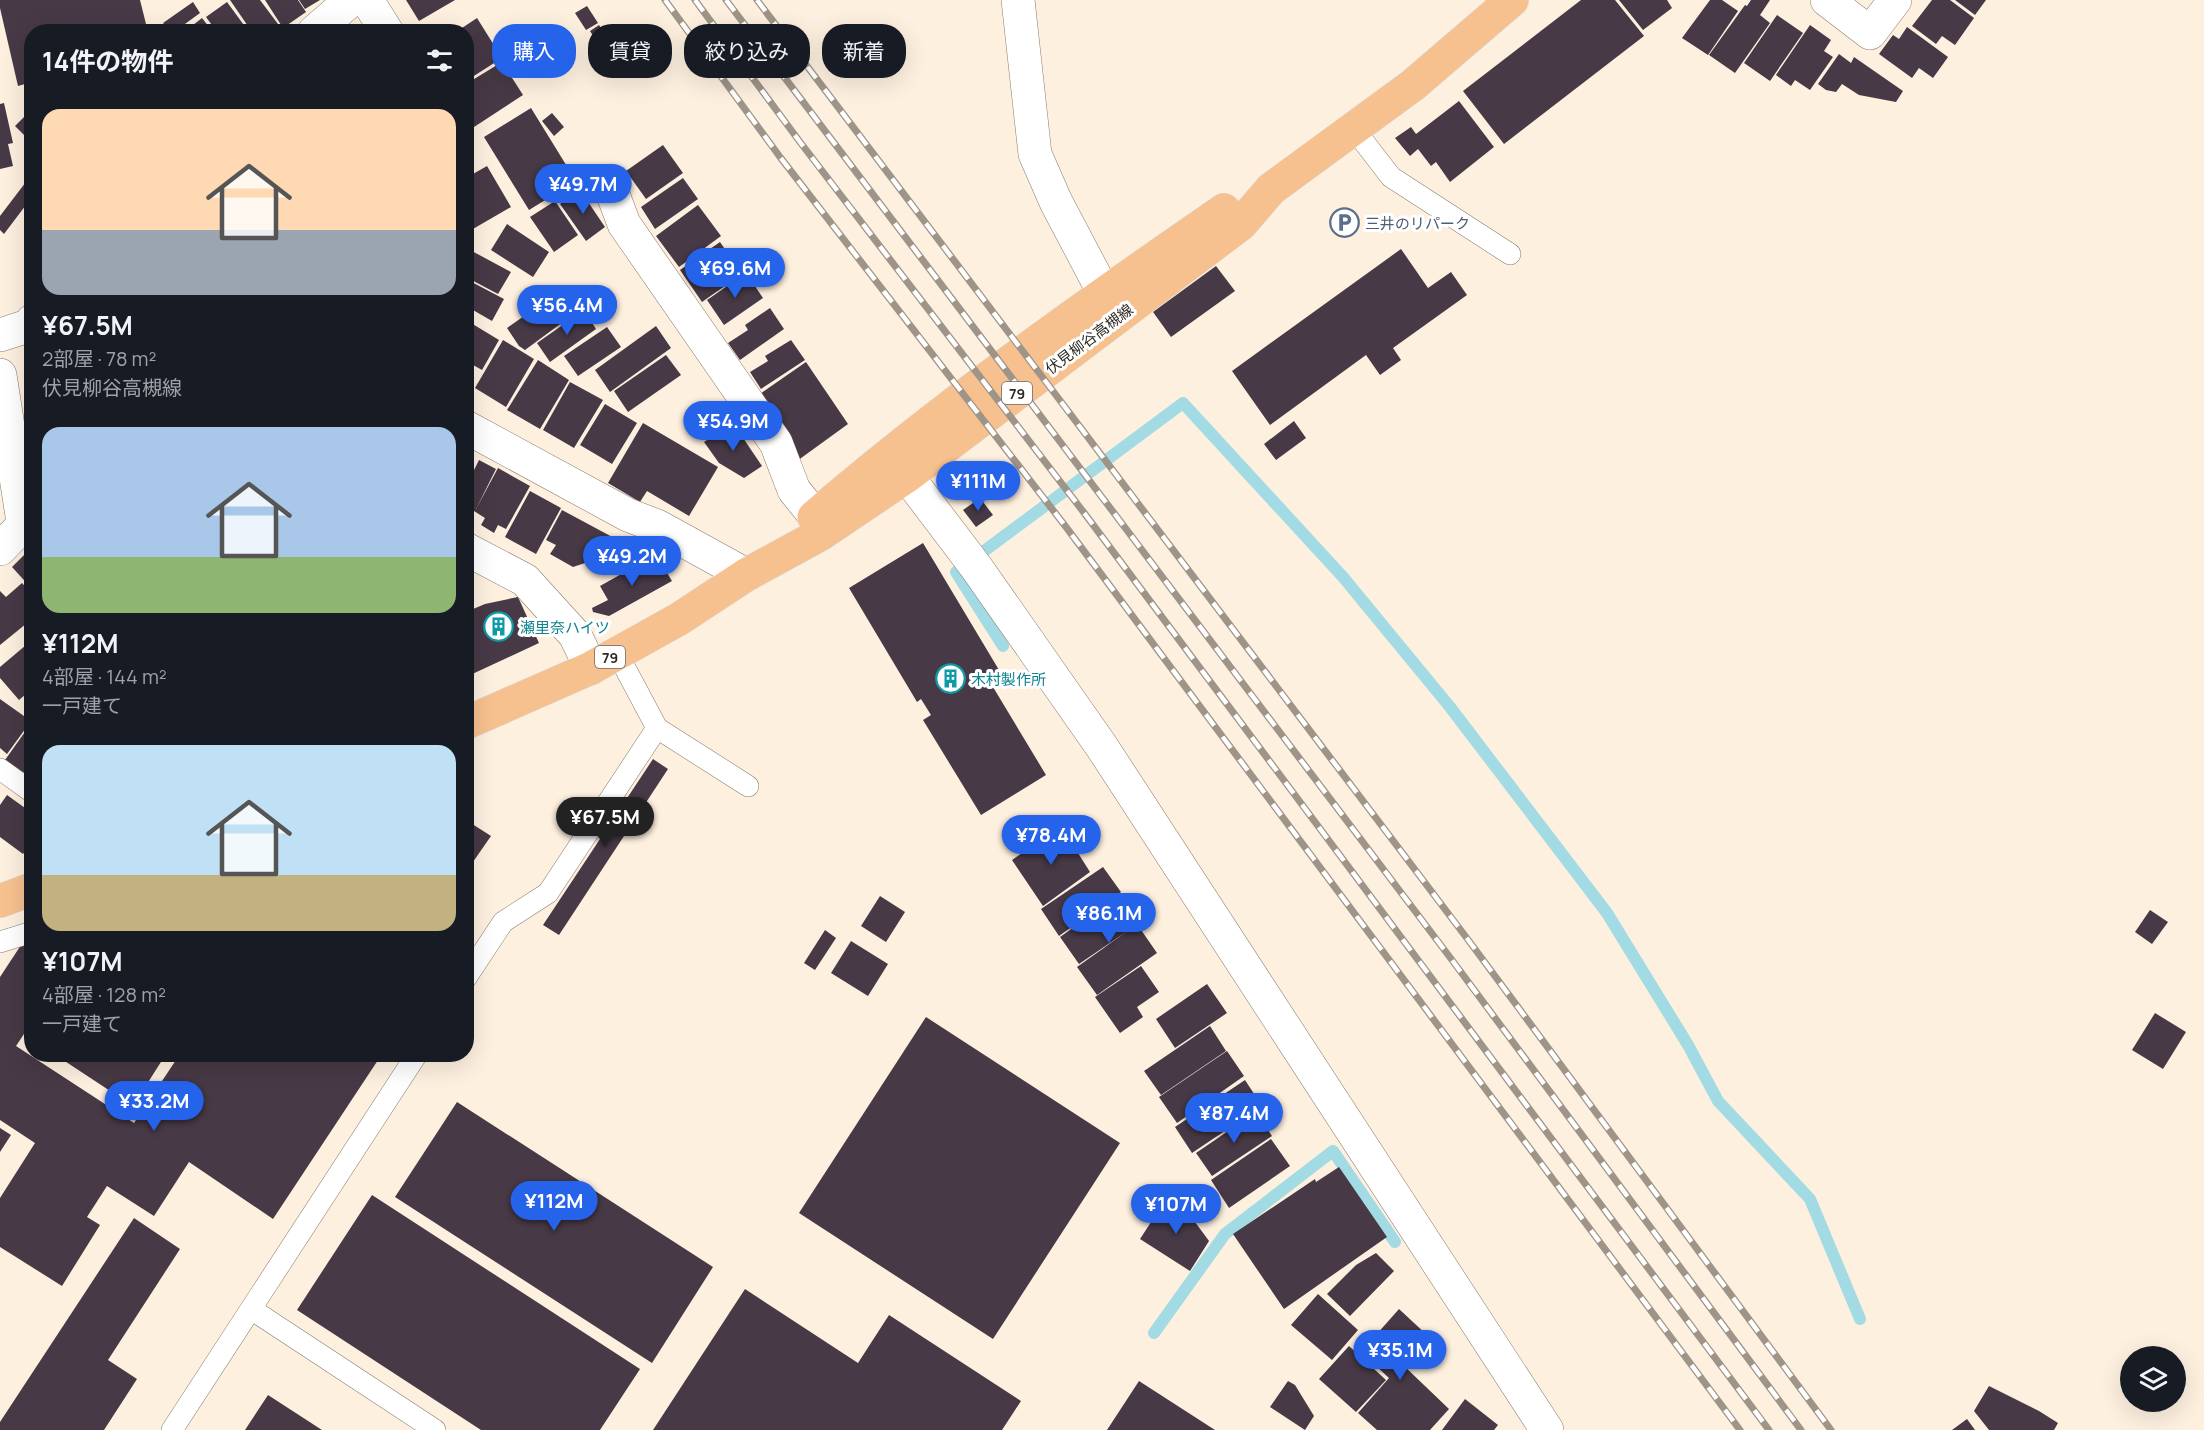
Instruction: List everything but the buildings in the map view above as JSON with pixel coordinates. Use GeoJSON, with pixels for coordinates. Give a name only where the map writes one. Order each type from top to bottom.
{"type":"FeatureCollection","features":[{"type":"Feature","properties":{"kind":"main road","name":"伏見柳谷高槻線"},"geometry":{"type":"LineString","coordinates":[[474,719],[604,660],[679,619],[746,575],[821,534],[907,476],[1241,224],[1271,189],[1413,85],[1502,4]]}},
{"type":"Feature","properties":{"kind":"main road","name":"伏見柳谷高槻線"},"geometry":{"type":"LineString","coordinates":[[746,575],[884,457],[1104,293],[1233,204],[1271,189]]}},
{"type":"Feature","properties":{"kind":"main road"},"geometry":{"type":"LineString","coordinates":[[0,901],[24,892]]}},
{"type":"Feature","properties":{"kind":"street"},"geometry":{"type":"LineString","coordinates":[[323,24],[351,0]]}},
{"type":"Feature","properties":{"kind":"street"},"geometry":{"type":"LineString","coordinates":[[367,0],[382,24]]}},
{"type":"Feature","properties":{"kind":"street"},"geometry":{"type":"LineString","coordinates":[[1018,0],[1035,154],[1056,202],[1104,293]]}},
{"type":"Feature","properties":{"kind":"street"},"geometry":{"type":"LineString","coordinates":[[1827,0],[1870,33],[1895,0]]}},
{"type":"Feature","properties":{"kind":"street"},"geometry":{"type":"LineString","coordinates":[[608,181],[624,224],[776,443],[794,490],[815,516]]}},
{"type":"Feature","properties":{"kind":"street"},"geometry":{"type":"LineString","coordinates":[[0,335],[24,327]]}},
{"type":"Feature","properties":{"kind":"street"},"geometry":{"type":"LineString","coordinates":[[0,375],[24,503]]}},
{"type":"Feature","properties":{"kind":"street"},"geometry":{"type":"LineString","coordinates":[[474,431],[628,515],[657,526],[746,575]]}},
{"type":"Feature","properties":{"kind":"street"},"geometry":{"type":"LineString","coordinates":[[907,476],[971,560],[1102,747],[1547,1430]]}},
{"type":"Feature","properties":{"kind":"street"},"geometry":{"type":"LineString","coordinates":[[0,549],[24,522]]}},
{"type":"Feature","properties":{"kind":"street"},"geometry":{"type":"LineString","coordinates":[[474,553],[525,580],[575,635],[604,660]]}},
{"type":"Feature","properties":{"kind":"lane"},"geometry":{"type":"LineString","coordinates":[[1354,129],[1391,177],[1510,254]]}},
{"type":"Feature","properties":{"kind":"lane"},"geometry":{"type":"LineString","coordinates":[[604,660],[657,728],[748,786]]}},
{"type":"Feature","properties":{"kind":"lane"},"geometry":{"type":"LineString","coordinates":[[474,966],[503,922],[548,893],[657,728]]}},
{"type":"Feature","properties":{"kind":"lane"},"geometry":{"type":"LineString","coordinates":[[0,769],[24,786]]}},
{"type":"Feature","properties":{"kind":"lane"},"geometry":{"type":"LineString","coordinates":[[0,942],[24,934]]}},
{"type":"Feature","properties":{"kind":"lane"},"geometry":{"type":"LineString","coordinates":[[172,1430],[412,1062]]}},
{"type":"Feature","properties":{"kind":"lane"},"geometry":{"type":"LineString","coordinates":[[251,1309],[435,1430]]}},
{"type":"Feature","properties":{"kind":"waterway"},"geometry":{"type":"LineString","coordinates":[[1003,646],[956,572],[1183,403],[1343,577],[1450,707],[1607,913],[1688,1045],[1718,1101],[1810,1199],[1860,1319]]}},
{"type":"Feature","properties":{"kind":"waterway"},"geometry":{"type":"LineString","coordinates":[[1154,1333],[1225,1234],[1333,1151],[1395,1242]]}},
{"type":"Feature","properties":{"kind":"railway"},"geometry":{"type":"LineString","coordinates":[[665,0],[780,157],[1066,527],[1740,1430]]}},
{"type":"Feature","properties":{"kind":"railway"},"geometry":{"type":"LineString","coordinates":[[695,0],[800,142],[1085,514],[1769,1430]]}},
{"type":"Feature","properties":{"kind":"railway"},"geometry":{"type":"LineString","coordinates":[[726,0],[1449,956],[1801,1430]]}},
{"type":"Feature","properties":{"kind":"railway"},"geometry":{"type":"LineString","coordinates":[[757,0],[1469,941],[1831,1430]]}},
{"type":"Feature","properties":{"kind":"place","name":"三井のリパーク"},"geometry":{"type":"Point","coordinates":[1344,223]}},
{"type":"Feature","properties":{"kind":"place","name":"瀬里奈ハイツ"},"geometry":{"type":"Point","coordinates":[499,627]}},
{"type":"Feature","properties":{"kind":"place","name":"木村製作所"},"geometry":{"type":"Point","coordinates":[950,679]}}]}
